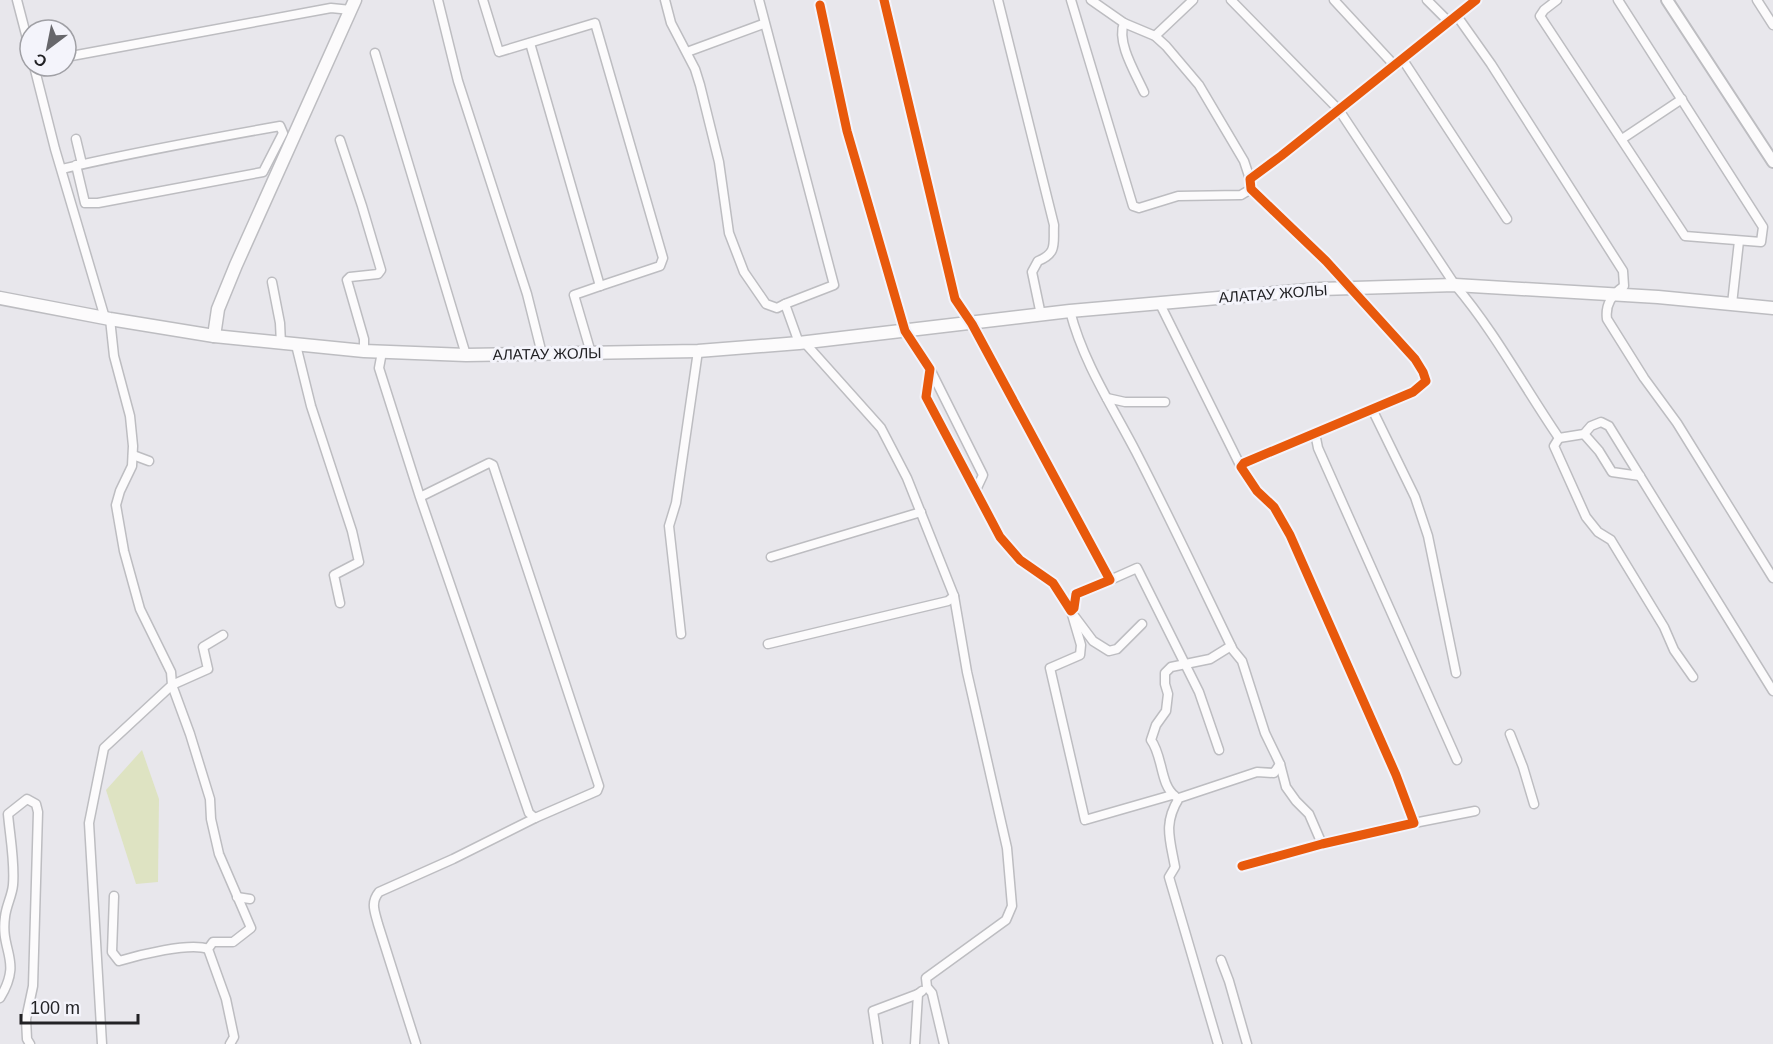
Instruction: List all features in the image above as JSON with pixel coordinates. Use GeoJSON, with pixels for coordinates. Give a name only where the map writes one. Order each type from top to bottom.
{"type":"FeatureCollection","features":[{"type":"Feature","properties":{"kind":"main road"},"geometry":{"type":"LineString","coordinates":[[214,336],[218,309],[236,264],[353,5]]}},
{"type":"Feature","properties":{"kind":"main road","name":"АЛАТАУ ЖОЛЫ"},"geometry":{"type":"LineString","coordinates":[[281,344],[364,351],[466,355],[698,351],[806,343],[1070,311],[1320,290],[1455,285],[1613,294],[1773,308]]}},
{"type":"Feature","properties":{"kind":"main road"},"geometry":{"type":"LineString","coordinates":[[0,298],[107,319],[281,344]]}},
{"type":"Feature","properties":{"kind":"street"},"geometry":{"type":"LineString","coordinates":[[17,0],[22,18]]}},
{"type":"Feature","properties":{"kind":"street"},"geometry":{"type":"LineString","coordinates":[[438,0],[458,81],[526,294],[542,354]]}},
{"type":"Feature","properties":{"kind":"street"},"geometry":{"type":"LineString","coordinates":[[483,0],[499,52],[595,23],[663,258],[660,266],[574,295],[591,353]]}},
{"type":"Feature","properties":{"kind":"street"},"geometry":{"type":"LineString","coordinates":[[665,0],[671,23],[687,52],[700,85],[719,162],[729,233],[744,272],[766,304],[777,308],[834,285],[763,24],[759,0]]}},
{"type":"Feature","properties":{"kind":"street"},"geometry":{"type":"LineString","coordinates":[[884,0],[954,299],[972,324],[1110,580]]}},
{"type":"Feature","properties":{"kind":"street"},"geometry":{"type":"LineString","coordinates":[[998,0],[1054,225],[1054,249],[1047,257],[1038,261],[1032,272],[1041,315]]}},
{"type":"Feature","properties":{"kind":"street"},"geometry":{"type":"LineString","coordinates":[[1071,0],[1133,206],[1139,208],[1178,196],[1241,195],[1251,189]]}},
{"type":"Feature","properties":{"kind":"street"},"geometry":{"type":"LineString","coordinates":[[1091,0],[1124,23],[1155,36],[1199,85],[1244,161],[1251,189],[1353,290],[1424,372],[1426,381],[1413,392],[1244,463],[1241,467]]}},
{"type":"Feature","properties":{"kind":"street"},"geometry":{"type":"LineString","coordinates":[[1155,36],[1193,0]]}},
{"type":"Feature","properties":{"kind":"street"},"geometry":{"type":"LineString","coordinates":[[1231,0],[1339,110],[1455,285],[1499,342],[1517,375],[1560,438]]}},
{"type":"Feature","properties":{"kind":"street"},"geometry":{"type":"LineString","coordinates":[[1334,0],[1399,63],[1506,219]]}},
{"type":"Feature","properties":{"kind":"street"},"geometry":{"type":"LineString","coordinates":[[1428,0],[1449,22]]}},
{"type":"Feature","properties":{"kind":"street"},"geometry":{"type":"LineString","coordinates":[[1250,179],[1476,0]]}},
{"type":"Feature","properties":{"kind":"street"},"geometry":{"type":"LineString","coordinates":[[1557,0],[1540,16],[1685,236],[1761,242],[1763,227],[1617,0]]}},
{"type":"Feature","properties":{"kind":"street"},"geometry":{"type":"LineString","coordinates":[[1667,0],[1773,162]]}},
{"type":"Feature","properties":{"kind":"street"},"geometry":{"type":"LineString","coordinates":[[1757,0],[1773,24]]}},
{"type":"Feature","properties":{"kind":"street"},"geometry":{"type":"LineString","coordinates":[[78,55],[353,5]]}},
{"type":"Feature","properties":{"kind":"street"},"geometry":{"type":"LineString","coordinates":[[820,5],[847,131],[911,331],[983,475],[976,490]]}},
{"type":"Feature","properties":{"kind":"street"},"geometry":{"type":"LineString","coordinates":[[1457,16],[1491,64],[1623,271],[1624,286],[1613,294],[1606,310],[1607,319],[1644,378],[1677,423],[1773,578]]}},
{"type":"Feature","properties":{"kind":"street"},"geometry":{"type":"LineString","coordinates":[[1124,23],[1120,31],[1122,43],[1144,92]]}},
{"type":"Feature","properties":{"kind":"street"},"geometry":{"type":"LineString","coordinates":[[687,52],[763,24]]}},
{"type":"Feature","properties":{"kind":"street"},"geometry":{"type":"LineString","coordinates":[[530,43],[600,286]]}},
{"type":"Feature","properties":{"kind":"street"},"geometry":{"type":"LineString","coordinates":[[375,53],[466,355]]}},
{"type":"Feature","properties":{"kind":"street"},"geometry":{"type":"LineString","coordinates":[[37,78],[107,319],[129,416],[132,466],[116,505],[124,551],[140,609],[171,672],[172,686],[210,799],[211,819],[219,854],[251,928],[233,942],[213,942],[208,949]]}},
{"type":"Feature","properties":{"kind":"street"},"geometry":{"type":"LineString","coordinates":[[1622,139],[1682,99]]}},
{"type":"Feature","properties":{"kind":"street"},"geometry":{"type":"LineString","coordinates":[[62,169],[79,165],[280,126],[283,133],[263,172],[98,203],[85,203],[79,165],[76,139]]}},
{"type":"Feature","properties":{"kind":"street"},"geometry":{"type":"LineString","coordinates":[[340,140],[381,270],[378,274],[350,277],[347,280],[364,339],[364,351]]}},
{"type":"Feature","properties":{"kind":"street"},"geometry":{"type":"LineString","coordinates":[[1732,304],[1739,241]]}},
{"type":"Feature","properties":{"kind":"street"},"geometry":{"type":"LineString","coordinates":[[272,282],[280,323],[281,344]]}},
{"type":"Feature","properties":{"kind":"street"},"geometry":{"type":"LineString","coordinates":[[785,304],[806,343],[881,428],[907,478],[954,596],[967,672],[1007,848],[1012,906],[1005,920],[926,978],[927,987],[932,993],[944,1044]]}},
{"type":"Feature","properties":{"kind":"street"},"geometry":{"type":"LineString","coordinates":[[1160,304],[1241,467],[1257,491],[1274,507],[1290,535],[1414,823]]}},
{"type":"Feature","properties":{"kind":"street"},"geometry":{"type":"LineString","coordinates":[[1070,311],[1077,338],[1180,538],[1231,646],[1242,661],[1266,733],[1280,764],[1286,787],[1309,814],[1322,844]]}},
{"type":"Feature","properties":{"kind":"street"},"geometry":{"type":"LineString","coordinates":[[296,345],[311,406],[352,531],[359,562],[334,575],[340,603]]}},
{"type":"Feature","properties":{"kind":"street"},"geometry":{"type":"LineString","coordinates":[[681,634],[669,526],[676,503],[698,351]]}},
{"type":"Feature","properties":{"kind":"street"},"geometry":{"type":"LineString","coordinates":[[382,352],[379,368],[420,498],[528,813],[535,818]]}},
{"type":"Feature","properties":{"kind":"street"},"geometry":{"type":"LineString","coordinates":[[930,369],[926,397],[1000,537],[1020,560],[1053,583],[1093,641],[1109,651],[1117,649],[1142,624]]}},
{"type":"Feature","properties":{"kind":"street"},"geometry":{"type":"LineString","coordinates":[[1107,398],[1125,402],[1165,402]]}},
{"type":"Feature","properties":{"kind":"street"},"geometry":{"type":"LineString","coordinates":[[1372,409],[1414,496],[1428,536],[1456,673]]}},
{"type":"Feature","properties":{"kind":"street"},"geometry":{"type":"LineString","coordinates":[[1693,677],[1674,650],[1664,627],[1611,540],[1598,532],[1586,517],[1554,446],[1560,438],[1584,434],[1591,426],[1601,422],[1609,426],[1719,605],[1751,652],[1773,691]]}},
{"type":"Feature","properties":{"kind":"street"},"geometry":{"type":"LineString","coordinates":[[1315,433],[1318,448],[1457,760]]}},
{"type":"Feature","properties":{"kind":"street"},"geometry":{"type":"LineString","coordinates":[[1584,434],[1599,451],[1612,472],[1640,477]]}},
{"type":"Feature","properties":{"kind":"street"},"geometry":{"type":"LineString","coordinates":[[133,455],[149,461]]}},
{"type":"Feature","properties":{"kind":"street"},"geometry":{"type":"LineString","coordinates":[[416,1044],[373,905],[378,892],[453,859],[535,818],[592,794],[599,786],[495,469],[489,463],[420,498]]}},
{"type":"Feature","properties":{"kind":"street"},"geometry":{"type":"LineString","coordinates":[[771,557],[921,512]]}},
{"type":"Feature","properties":{"kind":"street"},"geometry":{"type":"LineString","coordinates":[[1071,611],[1074,608],[1076,594],[1137,568],[1199,692],[1219,750]]}},
{"type":"Feature","properties":{"kind":"street"},"geometry":{"type":"LineString","coordinates":[[768,644],[948,601],[954,596]]}},
{"type":"Feature","properties":{"kind":"street"},"geometry":{"type":"LineString","coordinates":[[1071,611],[1081,645],[1080,655],[1050,668],[1085,820],[1257,772],[1274,773],[1280,764]]}},
{"type":"Feature","properties":{"kind":"street"},"geometry":{"type":"LineString","coordinates":[[102,1044],[89,823],[104,748],[172,686],[208,669],[203,647],[224,634]]}},
{"type":"Feature","properties":{"kind":"street"},"geometry":{"type":"LineString","coordinates":[[1176,796],[1167,789],[1159,755],[1151,740],[1156,725],[1166,711],[1168,694],[1165,673],[1171,667],[1210,659],[1231,646]]}},
{"type":"Feature","properties":{"kind":"street"},"geometry":{"type":"LineString","coordinates":[[1510,734],[1534,804]]}},
{"type":"Feature","properties":{"kind":"street"},"geometry":{"type":"LineString","coordinates":[[1176,796],[1170,812],[1168,834],[1176,867],[1170,877],[1218,1044]]}},
{"type":"Feature","properties":{"kind":"street"},"geometry":{"type":"LineString","coordinates":[[0,998],[10,978],[12,961],[7,945],[4,917],[14,887],[14,867],[4,815],[27,799],[36,804],[38,812],[33,986],[26,1020],[27,1039],[30,1044]]}},
{"type":"Feature","properties":{"kind":"street"},"geometry":{"type":"LineString","coordinates":[[1242,866],[1322,844],[1475,811]]}},
{"type":"Feature","properties":{"kind":"street"},"geometry":{"type":"LineString","coordinates":[[114,896],[112,952],[119,961],[183,948],[201,946],[208,949],[226,999],[234,1037],[230,1044]]}},
{"type":"Feature","properties":{"kind":"street"},"geometry":{"type":"LineString","coordinates":[[237,897],[250,898]]}},
{"type":"Feature","properties":{"kind":"street"},"geometry":{"type":"LineString","coordinates":[[1221,960],[1247,1044]]}},
{"type":"Feature","properties":{"kind":"street"},"geometry":{"type":"LineString","coordinates":[[878,1044],[873,1011],[918,994],[927,987]]}},
{"type":"Feature","properties":{"kind":"street"},"geometry":{"type":"LineString","coordinates":[[915,1044],[918,994]]}},
{"type":"Feature","properties":{"kind":"green space"},"geometry":{"type":"Polygon","coordinates":[[[142,750],[159,799],[158,882],[136,884],[106,790],[142,750]]]}},
{"type":"Feature","properties":{"kind":"cycle path"},"geometry":{"type":"LineString","coordinates":[[820,5],[847,131],[905,331],[930,369],[926,397],[1000,537],[1020,560],[1053,583],[1071,611],[1074,608],[1076,594],[1110,580],[972,324],[955,299],[884,0]]}},
{"type":"Feature","properties":{"kind":"cycle path"},"geometry":{"type":"LineString","coordinates":[[1242,866],[1322,844],[1414,823],[1396,775],[1290,535],[1274,507],[1257,491],[1241,467],[1244,463],[1413,392],[1426,381],[1415,359],[1326,261],[1251,189],[1250,179],[1476,0]]}}]}
